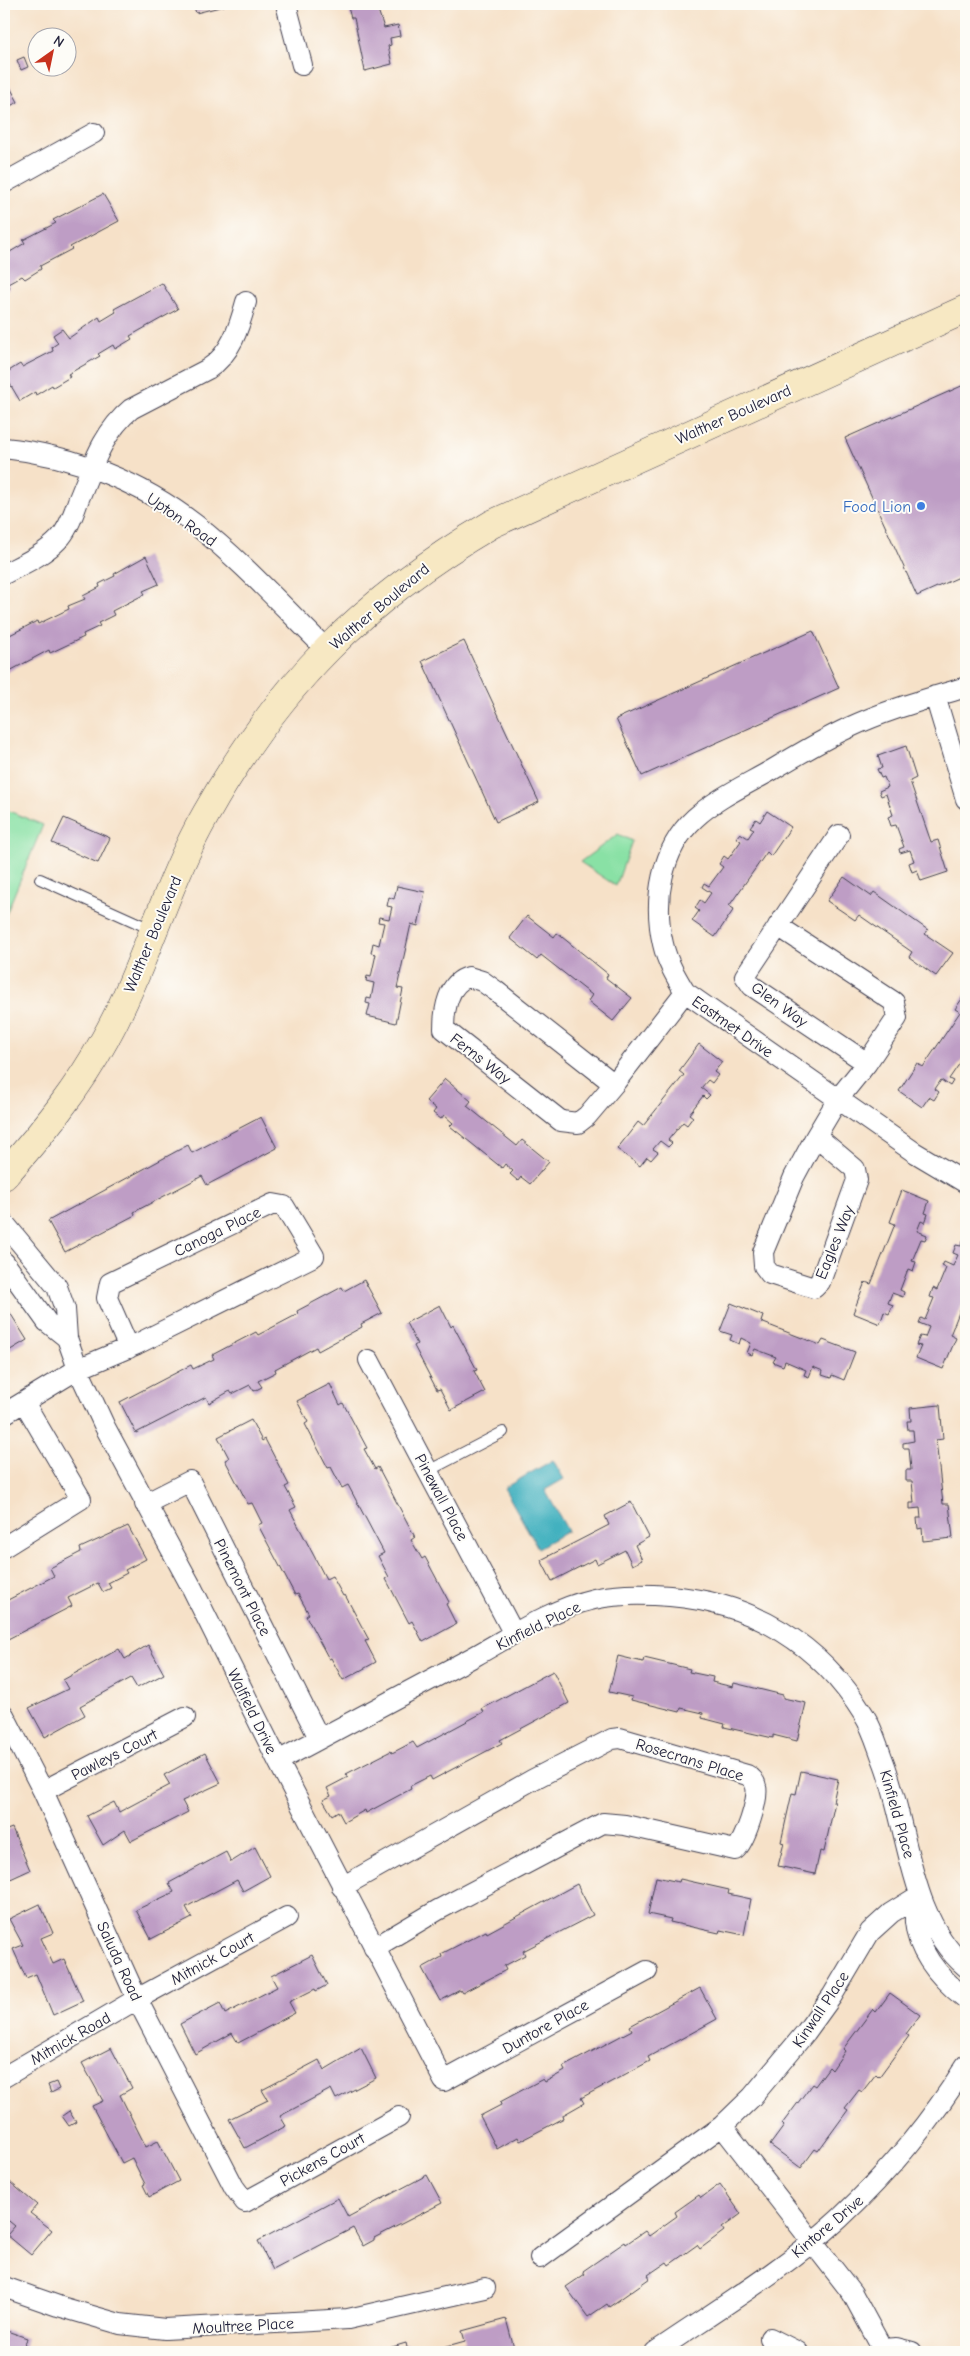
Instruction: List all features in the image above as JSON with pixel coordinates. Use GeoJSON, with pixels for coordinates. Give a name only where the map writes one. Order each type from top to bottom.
{"type":"FeatureCollection","features":[{"type":"Feature","properties":{"kind":"main road","name":"Walther Boulevard"},"geometry":{"type":"LineString","coordinates":[[4,1176],[46,1127],[74,1089],[100,1047],[130,988],[183,859],[205,815],[259,729],[326,649],[349,626],[411,576],[448,550],[492,524],[966,309]]}},
{"type":"Feature","properties":{"kind":"street"},"geometry":{"type":"LineString","coordinates":[[286,4],[302,65]]}},
{"type":"Feature","properties":{"kind":"street"},"geometry":{"type":"LineString","coordinates":[[4,183],[94,133]]}},
{"type":"Feature","properties":{"kind":"street"},"geometry":{"type":"LineString","coordinates":[[4,574],[33,559],[61,538],[74,513],[108,433],[120,418],[131,409],[208,369],[219,361],[239,330],[246,302]]}},
{"type":"Feature","properties":{"kind":"street","name":"Upton Road"},"geometry":{"type":"LineString","coordinates":[[4,448],[55,457],[92,467],[145,492],[196,525],[221,546],[326,649]]}},
{"type":"Feature","properties":{"kind":"street","name":"Eastmet Drive"},"geometry":{"type":"LineString","coordinates":[[966,687],[890,711],[827,738],[713,804],[683,830],[664,867],[660,897],[663,945],[670,967],[685,992],[914,1152],[966,1182]]}},
{"type":"Feature","properties":{"kind":"street"},"geometry":{"type":"LineString","coordinates":[[935,696],[966,800]]}},
{"type":"Feature","properties":{"kind":"street","name":"Glen Way"},"geometry":{"type":"LineString","coordinates":[[839,835],[744,976],[752,986],[867,1063]]}},
{"type":"Feature","properties":{"kind":"street"},"geometry":{"type":"LineString","coordinates":[[778,926],[894,1002],[897,1018],[867,1063],[838,1099]]}},
{"type":"Feature","properties":{"kind":"street","name":"Ferns Way"},"geometry":{"type":"LineString","coordinates":[[614,1084],[482,981],[470,977],[460,979],[453,988],[444,1018],[444,1029],[561,1121],[578,1123],[587,1116],[614,1084],[685,992]]}},
{"type":"Feature","properties":{"kind":"street","name":"Eagles Way"},"geometry":{"type":"LineString","coordinates":[[816,1136],[855,1169],[857,1180],[820,1282],[814,1288],[770,1274],[764,1266],[763,1252],[794,1177],[816,1136],[838,1099]]}},
{"type":"Feature","properties":{"kind":"street","name":"Canoga Place"},"geometry":{"type":"LineString","coordinates":[[4,1414],[78,1369],[129,1348],[314,1256],[284,1206],[273,1204],[110,1283],[107,1298],[129,1348]]}},
{"type":"Feature","properties":{"kind":"street","name":"Walfield Drive"},"geometry":{"type":"LineString","coordinates":[[4,1223],[57,1287],[65,1309],[67,1338],[78,1369],[105,1427],[192,1588],[342,1887],[444,2082]]}},
{"type":"Feature","properties":{"kind":"street"},"geometry":{"type":"LineString","coordinates":[[4,1262],[47,1322],[67,1338]]}},
{"type":"Feature","properties":{"kind":"street","name":"Pinewall Place"},"geometry":{"type":"LineString","coordinates":[[369,1360],[514,1634]]}},
{"type":"Feature","properties":{"kind":"street"},"geometry":{"type":"LineString","coordinates":[[4,1547],[81,1499],[24,1402]]}},
{"type":"Feature","properties":{"kind":"street","name":"Pinemont Place"},"geometry":{"type":"LineString","coordinates":[[145,1504],[190,1481],[320,1738]]}},
{"type":"Feature","properties":{"kind":"street","name":"Kinfield Place"},"geometry":{"type":"LineString","coordinates":[[278,1761],[568,1607],[595,1599],[622,1595],[687,1597],[721,1604],[764,1622],[804,1644],[840,1681],[866,1717],[885,1766],[904,1827],[920,1895],[932,1922],[955,1958],[966,1967]]}},
{"type":"Feature","properties":{"kind":"street","name":"Saluda Road"},"geometry":{"type":"LineString","coordinates":[[4,1715],[43,1791],[137,1999],[234,2187],[245,2202]]}},
{"type":"Feature","properties":{"kind":"street","name":"Pawleys Court"},"geometry":{"type":"LineString","coordinates":[[43,1791],[185,1717]]}},
{"type":"Feature","properties":{"kind":"street","name":"Rosecrans Place"},"geometry":{"type":"LineString","coordinates":[[342,1887],[532,1780],[612,1739],[620,1738],[737,1772],[751,1777],[754,1782],[756,1794],[748,1826],[742,1842],[735,1850],[626,1825],[603,1823],[438,1910],[374,1948]]}},
{"type":"Feature","properties":{"kind":"street","name":"Kinfield Place"},"geometry":{"type":"LineString","coordinates":[[920,1895],[915,1920],[918,1939],[936,1972],[966,1999]]}},
{"type":"Feature","properties":{"kind":"street","name":"Kinwall Place"},"geometry":{"type":"LineString","coordinates":[[540,2258],[722,2126],[752,2096],[806,2032],[832,1996],[870,1932],[891,1914],[920,1895]]}},
{"type":"Feature","properties":{"kind":"street","name":"Mitnick Court"},"geometry":{"type":"LineString","coordinates":[[137,1999],[286,1918]]}},
{"type":"Feature","properties":{"kind":"street","name":"Duntore Place"},"geometry":{"type":"LineString","coordinates":[[444,2082],[647,1971]]}},
{"type":"Feature","properties":{"kind":"street","name":"Mitnick Road"},"geometry":{"type":"LineString","coordinates":[[4,2077],[137,1999]]}},
{"type":"Feature","properties":{"kind":"street","name":"Kintore Drive"},"geometry":{"type":"LineString","coordinates":[[655,2352],[775,2269],[838,2220],[908,2147],[942,2103],[966,2065]]}},
{"type":"Feature","properties":{"kind":"street","name":"Pickens Court"},"geometry":{"type":"LineString","coordinates":[[245,2202],[399,2117]]}},
{"type":"Feature","properties":{"kind":"street"},"geometry":{"type":"LineString","coordinates":[[722,2126],[852,2293],[884,2350],[896,2348],[912,2352]]}},
{"type":"Feature","properties":{"kind":"street","name":"Moultree Place"},"geometry":{"type":"LineString","coordinates":[[4,2287],[58,2306],[120,2324],[165,2329],[348,2319],[484,2288]]}},
{"type":"Feature","properties":{"kind":"street"},"geometry":{"type":"LineString","coordinates":[[770,2338],[798,2352]]}},
{"type":"Feature","properties":{"kind":"lane"},"geometry":{"type":"LineString","coordinates":[[40,879],[155,930]]}},
{"type":"Feature","properties":{"kind":"lane"},"geometry":{"type":"LineString","coordinates":[[428,1471],[503,1432]]}},
{"type":"Feature","properties":{"kind":"green space"},"geometry":{"type":"Polygon","coordinates":[[[4,809],[43,825],[4,919],[4,809]]]}},
{"type":"Feature","properties":{"kind":"green space"},"geometry":{"type":"Polygon","coordinates":[[[618,834],[632,841],[616,886],[580,862],[618,834]]]}},
{"type":"Feature","properties":{"kind":"water"},"geometry":{"type":"Polygon","coordinates":[[[553,1460],[564,1479],[545,1490],[568,1531],[538,1548],[504,1488],[553,1460]]]}},
{"type":"Feature","properties":{"kind":"building"},"geometry":{"type":"Polygon","coordinates":[[[193,4],[224,4],[224,6],[196,13],[193,4]]]}},
{"type":"Feature","properties":{"kind":"building"},"geometry":{"type":"Polygon","coordinates":[[[347,4],[376,4],[384,28],[398,25],[400,36],[390,38],[391,45],[388,46],[392,64],[365,71],[354,18],[351,18],[347,4]]]}},
{"type":"Feature","properties":{"kind":"building"},"geometry":{"type":"Polygon","coordinates":[[[24,57],[28,67],[21,70],[17,60],[24,57]]]}},
{"type":"Feature","properties":{"kind":"building"},"geometry":{"type":"Polygon","coordinates":[[[4,76],[18,102],[4,109],[4,76]]]}},
{"type":"Feature","properties":{"kind":"building"},"geometry":{"type":"Polygon","coordinates":[[[103,194],[119,221],[70,247],[72,249],[40,266],[41,269],[25,279],[22,276],[8,284],[10,288],[4,291],[4,251],[8,248],[10,252],[25,243],[23,240],[56,223],[53,220],[103,194]]]}},
{"type":"Feature","properties":{"kind":"building"},"geometry":{"type":"Polygon","coordinates":[[[162,283],[178,309],[130,336],[132,339],[115,349],[113,345],[98,354],[100,356],[68,374],[70,377],[53,387],[52,385],[36,395],[35,392],[20,401],[4,374],[20,364],[22,367],[53,351],[52,347],[58,343],[53,335],[62,329],[69,338],[99,317],[101,321],[116,312],[114,309],[162,283]]]}},
{"type":"Feature","properties":{"kind":"building","name":"Food Lion"},"geometry":{"type":"Polygon","coordinates":[[[966,384],[966,574],[917,596],[845,438],[966,384]]]}},
{"type":"Feature","properties":{"kind":"building"},"geometry":{"type":"Polygon","coordinates":[[[146,556],[159,584],[143,591],[145,594],[112,611],[114,615],[98,623],[100,626],[83,634],[84,637],[50,653],[49,650],[4,674],[4,638],[37,621],[38,624],[69,609],[68,606],[85,599],[83,596],[100,587],[99,584],[146,556]]]}},
{"type":"Feature","properties":{"kind":"building"},"geometry":{"type":"Polygon","coordinates":[[[813,631],[839,688],[642,776],[616,719],[813,631]]]}},
{"type":"Feature","properties":{"kind":"building"},"geometry":{"type":"Polygon","coordinates":[[[464,641],[539,802],[496,822],[422,661],[464,641]]]}},
{"type":"Feature","properties":{"kind":"building"},"geometry":{"type":"Polygon","coordinates":[[[906,746],[916,778],[910,781],[931,842],[938,840],[948,872],[921,881],[917,870],[912,872],[909,863],[914,861],[910,850],[900,853],[899,849],[904,847],[896,825],[891,826],[888,817],[893,815],[886,794],[881,796],[879,791],[888,787],[884,777],[881,778],[877,769],[882,768],[878,756],[906,746]]]}},
{"type":"Feature","properties":{"kind":"building"},"geometry":{"type":"Polygon","coordinates":[[[767,811],[791,827],[771,856],[767,852],[729,906],[734,909],[715,937],[692,921],[699,911],[695,908],[700,900],[704,903],[711,893],[702,887],[704,883],[709,886],[723,867],[719,864],[724,856],[728,859],[741,841],[736,838],[740,833],[748,838],[754,829],[750,827],[756,819],[760,822],[767,811]]]}},
{"type":"Feature","properties":{"kind":"building"},"geometry":{"type":"Polygon","coordinates":[[[64,818],[110,838],[98,863],[52,843],[64,818]]]}},
{"type":"Feature","properties":{"kind":"building"},"geometry":{"type":"Polygon","coordinates":[[[844,877],[871,896],[874,892],[928,930],[925,934],[953,953],[936,976],[909,957],[912,952],[859,915],[855,920],[827,901],[844,877]]]}},
{"type":"Feature","properties":{"kind":"building"},"geometry":{"type":"Polygon","coordinates":[[[397,886],[425,892],[418,926],[411,924],[397,988],[403,989],[396,1023],[367,1016],[370,1004],[366,1003],[367,998],[371,999],[374,983],[366,981],[367,976],[371,977],[376,954],[371,953],[373,943],[379,945],[384,923],[378,922],[379,917],[389,919],[392,907],[387,906],[389,897],[394,899],[397,886]]]}},
{"type":"Feature","properties":{"kind":"building"},"geometry":{"type":"Polygon","coordinates":[[[527,916],[554,937],[557,933],[608,974],[606,978],[632,998],[613,1021],[588,1001],[592,995],[541,955],[537,960],[510,938],[527,916]]]}},
{"type":"Feature","properties":{"kind":"building"},"geometry":{"type":"Polygon","coordinates":[[[966,993],[966,1063],[962,1060],[949,1079],[953,1081],[950,1086],[941,1080],[935,1089],[939,1092],[934,1100],[929,1097],[922,1107],[899,1091],[917,1063],[923,1067],[960,1012],[955,1009],[966,993]]]}},
{"type":"Feature","properties":{"kind":"building"},"geometry":{"type":"Polygon","coordinates":[[[699,1044],[722,1062],[714,1072],[718,1075],[712,1083],[708,1080],[701,1088],[710,1095],[706,1099],[703,1096],[689,1114],[693,1117],[687,1125],[683,1122],[668,1140],[672,1143],[668,1147],[660,1141],[653,1149],[658,1152],[651,1160],[647,1157],[640,1166],[617,1149],[638,1122],[643,1126],[684,1075],[679,1071],[699,1044]]]}},
{"type":"Feature","properties":{"kind":"building"},"geometry":{"type":"Polygon","coordinates":[[[445,1079],[471,1101],[467,1106],[517,1146],[522,1140],[549,1162],[530,1184],[521,1177],[518,1181],[510,1174],[513,1171],[505,1164],[502,1168],[450,1126],[453,1123],[444,1115],[441,1119],[433,1113],[436,1109],[426,1101],[445,1079]]]}},
{"type":"Feature","properties":{"kind":"building"},"geometry":{"type":"Polygon","coordinates":[[[261,1117],[277,1148],[207,1185],[202,1176],[134,1212],[135,1215],[65,1252],[48,1221],[188,1145],[192,1153],[261,1117]]]}},
{"type":"Feature","properties":{"kind":"building"},"geometry":{"type":"Polygon","coordinates":[[[902,1190],[929,1201],[925,1213],[928,1214],[925,1223],[921,1221],[917,1231],[927,1235],[925,1240],[921,1239],[912,1261],[916,1262],[913,1271],[908,1269],[900,1290],[904,1292],[903,1297],[892,1293],[888,1303],[893,1305],[889,1314],[884,1312],[880,1324],[853,1313],[865,1282],[871,1284],[895,1224],[890,1222],[902,1190]]]}},
{"type":"Feature","properties":{"kind":"building"},"geometry":{"type":"Polygon","coordinates":[[[966,1233],[966,1295],[950,1335],[956,1338],[943,1369],[916,1358],[921,1346],[916,1345],[920,1336],[925,1337],[929,1327],[919,1323],[921,1318],[925,1320],[934,1298],[930,1297],[933,1288],[937,1290],[946,1268],[942,1266],[944,1262],[953,1266],[958,1255],[953,1253],[956,1245],[961,1246],[966,1233]]]}},
{"type":"Feature","properties":{"kind":"building"},"geometry":{"type":"Polygon","coordinates":[[[364,1280],[382,1313],[361,1324],[362,1327],[318,1351],[316,1347],[275,1369],[276,1372],[258,1381],[262,1387],[254,1391],[250,1385],[232,1394],[230,1391],[209,1403],[206,1397],[136,1433],[120,1402],[191,1365],[193,1369],[214,1359],[212,1355],[256,1332],[258,1335],[298,1314],[297,1311],[342,1287],[344,1291],[364,1280]]]}},
{"type":"Feature","properties":{"kind":"building"},"geometry":{"type":"Polygon","coordinates":[[[731,1303],[763,1316],[761,1322],[820,1345],[823,1340],[855,1352],[844,1380],[832,1375],[831,1378],[822,1375],[823,1371],[813,1367],[809,1377],[804,1375],[806,1370],[785,1361],[783,1366],[773,1362],[776,1357],[755,1349],[752,1355],[747,1353],[751,1343],[741,1338],[739,1344],[730,1340],[732,1335],[720,1331],[731,1303]]]}},
{"type":"Feature","properties":{"kind":"building"},"geometry":{"type":"Polygon","coordinates":[[[440,1305],[477,1370],[474,1371],[485,1392],[451,1410],[440,1389],[437,1390],[414,1346],[417,1344],[406,1323],[440,1305]]]}},
{"type":"Feature","properties":{"kind":"building"},"geometry":{"type":"Polygon","coordinates":[[[7,1308],[27,1340],[7,1352],[9,1355],[4,1358],[4,1310],[7,1308]]]}},
{"type":"Feature","properties":{"kind":"building"},"geometry":{"type":"Polygon","coordinates":[[[330,1384],[340,1405],[343,1403],[367,1448],[364,1449],[375,1469],[378,1467],[415,1537],[411,1540],[422,1559],[425,1557],[449,1602],[446,1604],[456,1624],[423,1642],[412,1621],[409,1623],[386,1579],[389,1577],[378,1556],[384,1553],[348,1485],[342,1488],[331,1467],[328,1468],[305,1424],[308,1422],[297,1401],[330,1384]]]}},
{"type":"Feature","properties":{"kind":"building"},"geometry":{"type":"Polygon","coordinates":[[[940,1405],[943,1439],[936,1440],[943,1504],[949,1504],[953,1538],[923,1541],[922,1528],[918,1529],[917,1518],[921,1518],[920,1508],[910,1509],[910,1503],[914,1503],[912,1481],[906,1481],[906,1470],[911,1470],[909,1448],[903,1448],[903,1443],[914,1441],[913,1430],[908,1430],[907,1421],[911,1421],[910,1408],[940,1405]]]}},
{"type":"Feature","properties":{"kind":"building"},"geometry":{"type":"Polygon","coordinates":[[[251,1420],[262,1441],[265,1439],[289,1485],[285,1487],[296,1507],[290,1510],[326,1579],[332,1576],[343,1596],[345,1595],[369,1640],[365,1641],[376,1662],[343,1680],[331,1658],[329,1659],[306,1616],[309,1614],[298,1594],[295,1595],[258,1525],[262,1523],[252,1503],[248,1504],[225,1460],[229,1458],[218,1437],[251,1420]]]}},
{"type":"Feature","properties":{"kind":"building"},"geometry":{"type":"Polygon","coordinates":[[[631,1502],[649,1537],[635,1545],[642,1560],[632,1565],[625,1550],[597,1564],[595,1559],[552,1581],[541,1560],[609,1525],[605,1516],[631,1502]]]}},
{"type":"Feature","properties":{"kind":"building"},"geometry":{"type":"Polygon","coordinates":[[[128,1526],[146,1559],[125,1570],[127,1573],[108,1583],[111,1588],[103,1592],[98,1583],[68,1598],[72,1606],[4,1641],[4,1602],[54,1576],[50,1568],[81,1552],[80,1548],[128,1526]]]}},
{"type":"Feature","properties":{"kind":"building"},"geometry":{"type":"Polygon","coordinates":[[[148,1645],[164,1674],[137,1688],[131,1678],[80,1706],[85,1715],[45,1737],[29,1708],[68,1689],[63,1680],[119,1649],[125,1659],[148,1645]]]}},
{"type":"Feature","properties":{"kind":"building"},"geometry":{"type":"Polygon","coordinates":[[[618,1656],[643,1662],[644,1658],[690,1669],[689,1672],[713,1677],[712,1682],[733,1687],[734,1683],[783,1695],[783,1698],[806,1703],[797,1741],[773,1735],[773,1738],[724,1727],[725,1724],[702,1718],[703,1713],[681,1708],[680,1712],[631,1700],[632,1697],[609,1692],[618,1656]]]}},
{"type":"Feature","properties":{"kind":"building"},"geometry":{"type":"Polygon","coordinates":[[[553,1671],[569,1703],[500,1740],[502,1743],[432,1780],[430,1776],[410,1786],[411,1789],[366,1813],[365,1810],[344,1822],[338,1811],[332,1815],[323,1800],[331,1796],[327,1788],[348,1777],[346,1774],[413,1742],[417,1748],[484,1712],[482,1709],[553,1671]]]}},
{"type":"Feature","properties":{"kind":"building"},"geometry":{"type":"Polygon","coordinates":[[[205,1753],[221,1783],[182,1801],[188,1812],[131,1841],[125,1830],[103,1845],[87,1816],[114,1802],[119,1812],[170,1785],[164,1775],[205,1753]]]}},
{"type":"Feature","properties":{"kind":"building"},"geometry":{"type":"Polygon","coordinates":[[[801,1771],[838,1779],[824,1852],[820,1851],[815,1874],[778,1866],[784,1843],[781,1842],[792,1793],[796,1794],[801,1771]]]}},
{"type":"Feature","properties":{"kind":"building"},"geometry":{"type":"Polygon","coordinates":[[[12,1828],[30,1870],[4,1882],[4,1831],[12,1828]]]}},
{"type":"Feature","properties":{"kind":"building"},"geometry":{"type":"Polygon","coordinates":[[[255,1847],[270,1876],[243,1891],[237,1880],[186,1907],[192,1918],[151,1939],[136,1910],[174,1892],[169,1883],[226,1852],[231,1862],[255,1847]]]}},
{"type":"Feature","properties":{"kind":"building"},"geometry":{"type":"Polygon","coordinates":[[[656,1877],[679,1882],[680,1879],[729,1890],[728,1894],[751,1899],[744,1935],[720,1930],[719,1933],[670,1922],[671,1919],[648,1914],[656,1877]]]}},
{"type":"Feature","properties":{"kind":"building"},"geometry":{"type":"Polygon","coordinates":[[[577,1884],[593,1915],[523,1951],[525,1955],[504,1966],[506,1970],[462,1993],[460,1990],[440,2001],[422,1968],[442,1957],[441,1954],[486,1931],[487,1933],[577,1884]]]}},
{"type":"Feature","properties":{"kind":"building"},"geometry":{"type":"Polygon","coordinates":[[[40,1904],[53,1933],[41,1938],[53,1964],[64,1959],[83,2001],[53,2015],[36,1974],[26,1978],[13,1949],[23,1945],[9,1919],[40,1904]]]}},
{"type":"Feature","properties":{"kind":"building"},"geometry":{"type":"Polygon","coordinates":[[[312,1955],[327,1985],[289,2002],[295,2013],[238,2043],[232,2033],[195,2054],[180,2024],[220,2003],[225,2014],[277,1987],[271,1976],[312,1955]]]}},
{"type":"Feature","properties":{"kind":"building"},"geometry":{"type":"Polygon","coordinates":[[[700,1988],[717,2019],[648,2057],[650,2061],[581,2098],[584,2103],[563,2115],[564,2118],[520,2141],[518,2137],[497,2149],[480,2116],[501,2105],[500,2102],[543,2079],[545,2082],[565,2071],[563,2067],[632,2030],[630,2026],[700,1988]]]}},
{"type":"Feature","properties":{"kind":"building"},"geometry":{"type":"Polygon","coordinates":[[[890,1993],[920,2015],[906,2034],[909,2036],[879,2077],[876,2074],[862,2092],[859,2090],[845,2108],[848,2110],[818,2151],[815,2149],[801,2168],[770,2145],[784,2126],[782,2124],[812,2084],[815,2086],[829,2067],[832,2070],[845,2051],[843,2049],[873,2009],[876,2012],[890,1993]]]}},
{"type":"Feature","properties":{"kind":"building"},"geometry":{"type":"Polygon","coordinates":[[[111,2048],[132,2088],[120,2095],[146,2147],[158,2141],[179,2181],[149,2197],[143,2185],[145,2184],[132,2158],[122,2163],[92,2106],[103,2101],[82,2063],[111,2048]]]}},
{"type":"Feature","properties":{"kind":"building"},"geometry":{"type":"Polygon","coordinates":[[[361,2048],[376,2078],[336,2099],[331,2089],[280,2116],[286,2126],[245,2148],[229,2119],[268,2100],[262,2090],[319,2060],[324,2070],[361,2048]]]}},
{"type":"Feature","properties":{"kind":"building"},"geometry":{"type":"Polygon","coordinates":[[[56,2082],[59,2089],[51,2093],[48,2085],[56,2082]]]}},
{"type":"Feature","properties":{"kind":"building"},"geometry":{"type":"Polygon","coordinates":[[[69,2111],[76,2122],[69,2126],[62,2116],[69,2111]]]}},
{"type":"Feature","properties":{"kind":"building"},"geometry":{"type":"Polygon","coordinates":[[[427,2175],[442,2203],[374,2238],[374,2240],[363,2246],[353,2228],[273,2270],[258,2241],[338,2198],[348,2217],[427,2175]]]}},
{"type":"Feature","properties":{"kind":"building"},"geometry":{"type":"Polygon","coordinates":[[[4,2177],[37,2205],[30,2213],[52,2230],[31,2255],[7,2235],[15,2226],[4,2217],[4,2177]]]}},
{"type":"Feature","properties":{"kind":"building"},"geometry":{"type":"Polygon","coordinates":[[[720,2184],[741,2214],[722,2228],[724,2231],[700,2249],[697,2245],[669,2265],[667,2262],[648,2275],[650,2278],[609,2307],[607,2304],[588,2317],[566,2287],[585,2274],[583,2271],[625,2242],[626,2244],[645,2231],[649,2236],[677,2216],[675,2212],[699,2195],[701,2198],[720,2184]]]}},
{"type":"Feature","properties":{"kind":"building"},"geometry":{"type":"Polygon","coordinates":[[[506,2319],[515,2352],[426,2352],[465,2341],[462,2331],[506,2319]]]}},
{"type":"Feature","properties":{"kind":"building"},"geometry":{"type":"Polygon","coordinates":[[[4,2330],[27,2338],[24,2349],[32,2352],[4,2352],[4,2330]]]}},
{"type":"Feature","properties":{"kind":"building"},"geometry":{"type":"Polygon","coordinates":[[[406,2343],[408,2352],[375,2352],[406,2343]]]}},
{"type":"Feature","properties":{"kind":"place","name":"Food Lion"},"geometry":{"type":"Point","coordinates":[921,506]}}]}
